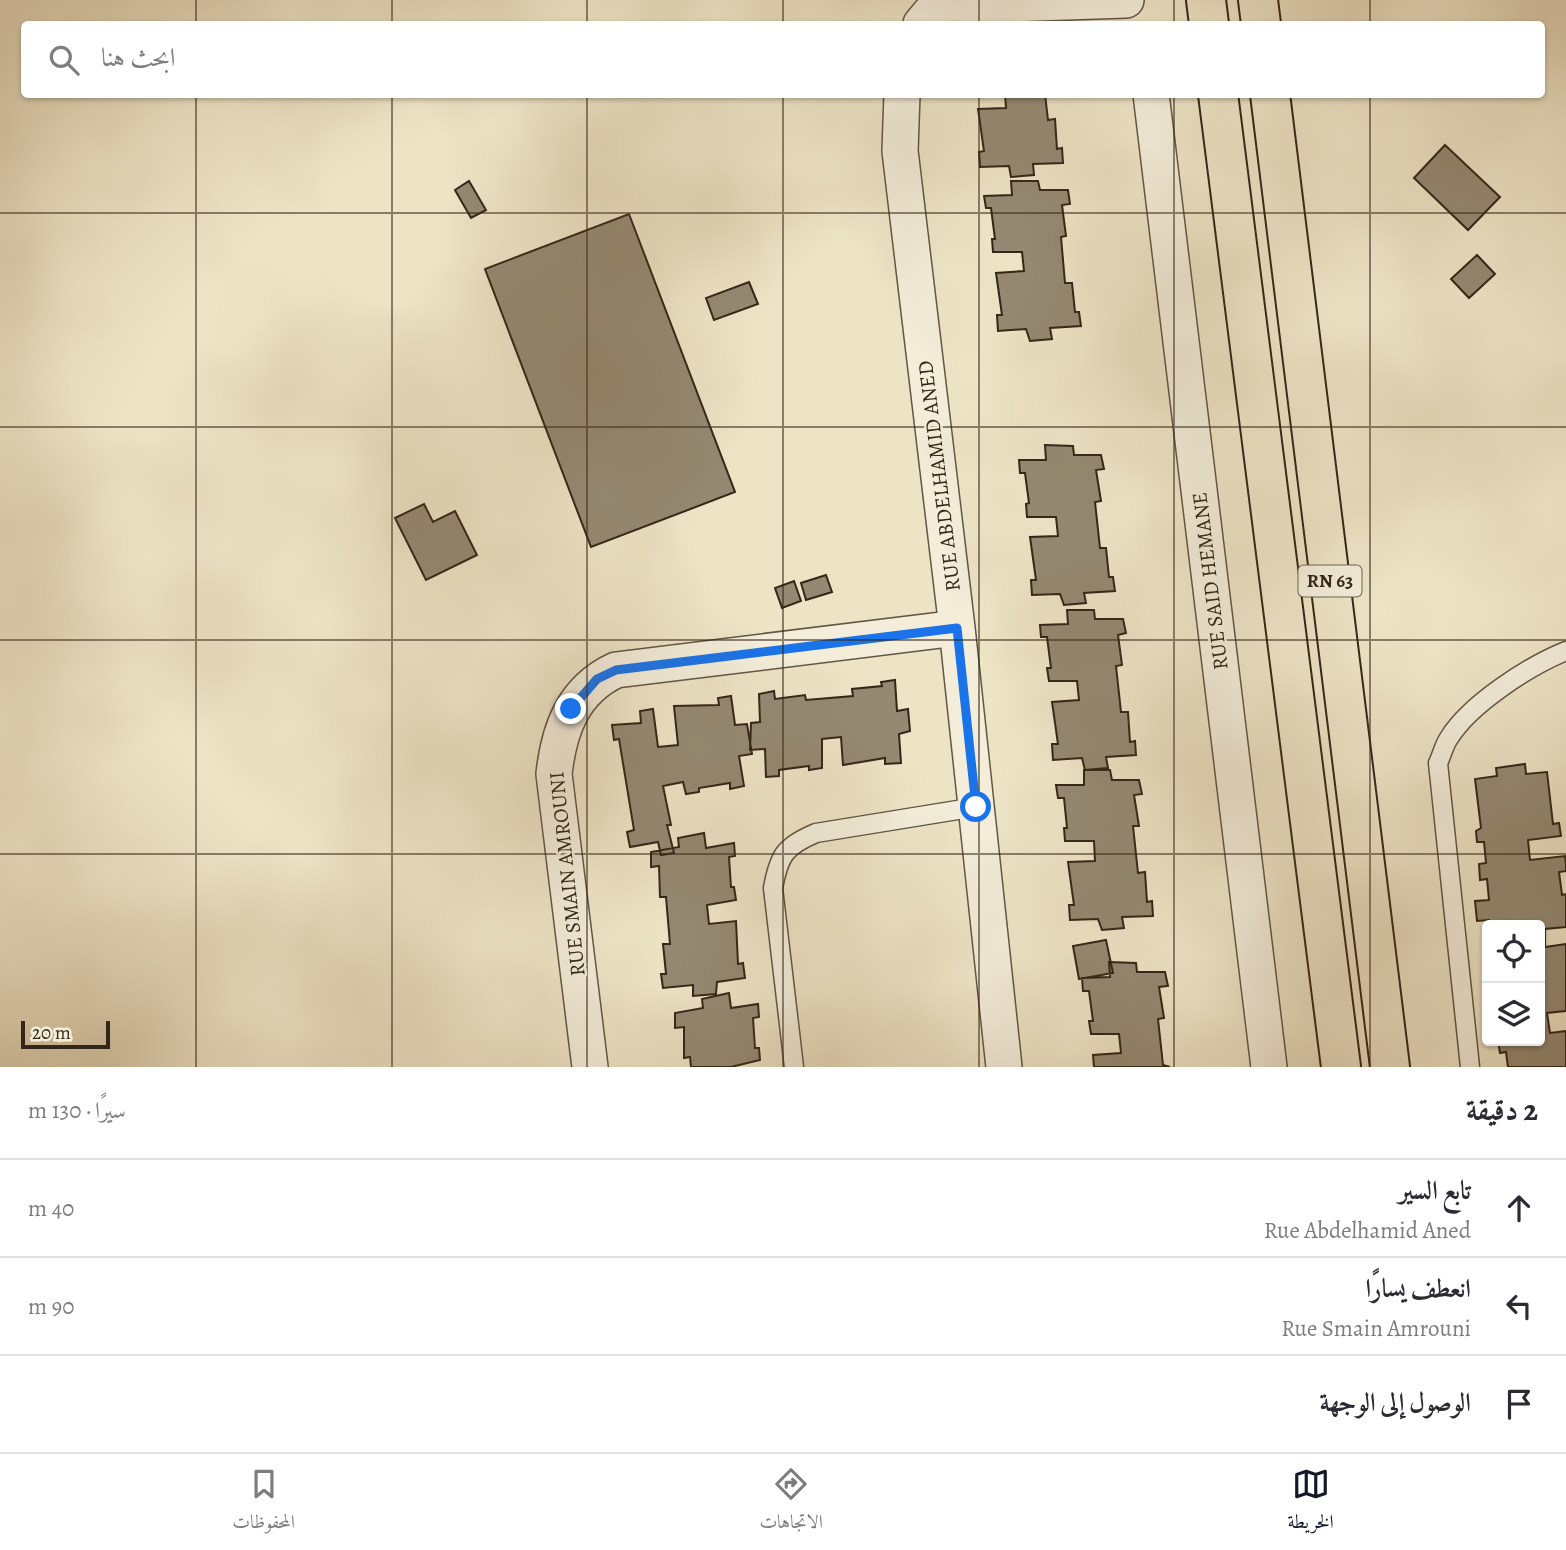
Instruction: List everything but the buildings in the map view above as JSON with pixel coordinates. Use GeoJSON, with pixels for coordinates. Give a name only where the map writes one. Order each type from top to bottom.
{"type":"FeatureCollection","features":[{"type":"Feature","properties":{"kind":"main road"},"geometry":{"type":"LineString","coordinates":[[1206,0],[1209,21]]}},
{"type":"Feature","properties":{"kind":"main road"},"geometry":{"type":"LineString","coordinates":[[1258,0],[1261,21]]}},
{"type":"Feature","properties":{"kind":"main road"},"geometry":{"type":"LineString","coordinates":[[1220,98],[1341,1067]]}},
{"type":"Feature","properties":{"kind":"main road","name":"RN 63"},"geometry":{"type":"LineString","coordinates":[[1270,98],[1390,1067]]}},
{"type":"Feature","properties":{"kind":"street"},"geometry":{"type":"LineString","coordinates":[[923,21],[931,12],[953,6],[1126,0]]}},
{"type":"Feature","properties":{"kind":"street"},"geometry":{"type":"LineString","coordinates":[[1140,0],[1142,21]]}},
{"type":"Feature","properties":{"kind":"street","name":"RUE ABDELHAMID ANED"},"geometry":{"type":"LineString","coordinates":[[902,98],[900,151],[957,628],[1004,1067]]}},
{"type":"Feature","properties":{"kind":"street","name":"RUE SAID HEMANE"},"geometry":{"type":"LineString","coordinates":[[1151,98],[1269,1067]]}},
{"type":"Feature","properties":{"kind":"street","name":"RUE SMAIN AMROUNI"},"geometry":{"type":"LineString","coordinates":[[590,1067],[554,774],[557,746],[571,709],[582,693],[597,679],[616,670],[957,628]]}},
{"type":"Feature","properties":{"kind":"lane"},"geometry":{"type":"LineString","coordinates":[[1470,1067],[1438,763],[1449,738],[1468,715],[1500,690],[1566,651]]}},
{"type":"Feature","properties":{"kind":"lane"},"geometry":{"type":"LineString","coordinates":[[794,1067],[773,888],[778,861],[793,842],[816,833],[976,807]]}},
{"type":"Feature","properties":{"kind":"route"},"geometry":{"type":"LineString","coordinates":[[571,709],[582,693],[597,679],[616,670],[957,628],[976,807]]}}]}
